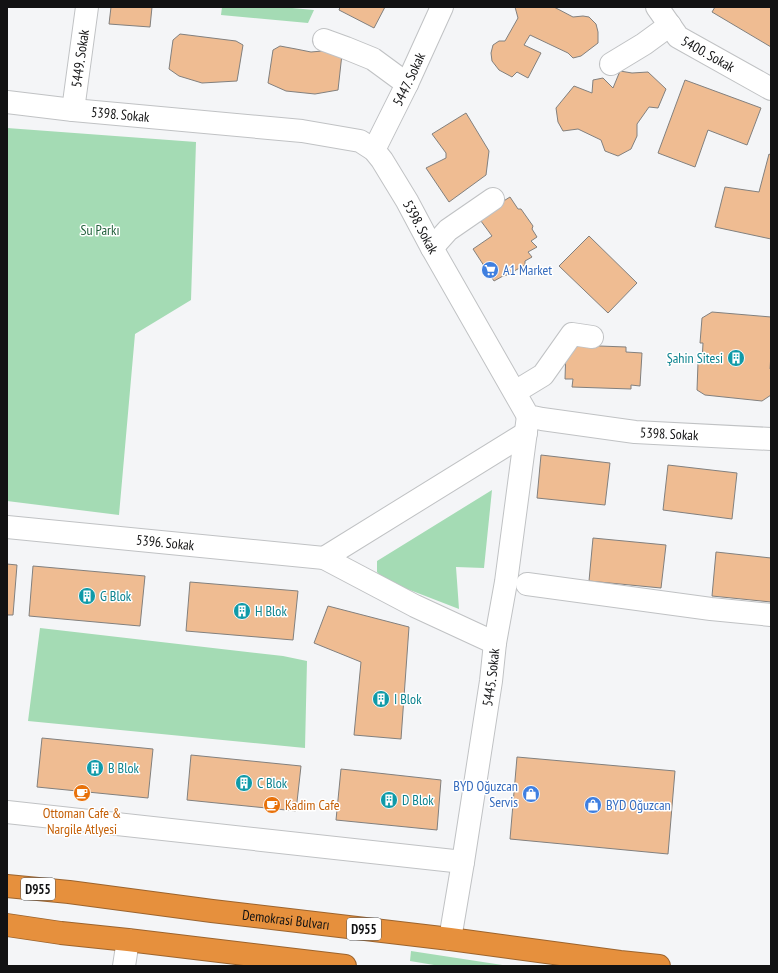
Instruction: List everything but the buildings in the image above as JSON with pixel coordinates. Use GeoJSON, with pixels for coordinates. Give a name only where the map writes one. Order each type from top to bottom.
{"type":"FeatureCollection","features":[{"type":"Feature","properties":{"kind":"highway"},"geometry":{"type":"LineString","coordinates":[[7,872],[69,892]]}},
{"type":"Feature","properties":{"kind":"highway","name":"Demokrasi Bulvarı"},"geometry":{"type":"LineString","coordinates":[[7,886],[69,892],[220,912],[450,938],[620,962],[659,966]]}},
{"type":"Feature","properties":{"kind":"highway"},"geometry":{"type":"LineString","coordinates":[[7,925],[60,933],[345,966]]}},
{"type":"Feature","properties":{"kind":"highway"},"geometry":{"type":"LineString","coordinates":[[7,938],[60,933]]}},
{"type":"Feature","properties":{"kind":"street","name":"5449. Sokak"},"geometry":{"type":"LineString","coordinates":[[73,110],[87,7]]}},
{"type":"Feature","properties":{"kind":"street","name":"5447. Sokak"},"geometry":{"type":"LineString","coordinates":[[374,150],[408,84],[442,7]]}},
{"type":"Feature","properties":{"kind":"street","name":"5400. Sokak"},"geometry":{"type":"LineString","coordinates":[[657,7],[678,37],[771,89]]}},
{"type":"Feature","properties":{"kind":"street"},"geometry":{"type":"LineString","coordinates":[[611,64],[644,44],[670,25]]}},
{"type":"Feature","properties":{"kind":"street"},"geometry":{"type":"LineString","coordinates":[[324,40],[373,59],[408,84]]}},
{"type":"Feature","properties":{"kind":"street","name":"5398. Sokak"},"geometry":{"type":"LineString","coordinates":[[7,102],[73,110],[302,131],[360,141],[374,150],[382,160],[407,201],[432,248],[515,392],[527,424],[542,419],[635,432],[771,439]]}},
{"type":"Feature","properties":{"kind":"street"},"geometry":{"type":"LineString","coordinates":[[432,248],[448,230],[493,199]]}},
{"type":"Feature","properties":{"kind":"street"},"geometry":{"type":"LineString","coordinates":[[515,392],[543,375],[572,334],[592,337]]}},
{"type":"Feature","properties":{"kind":"street"},"geometry":{"type":"LineString","coordinates":[[495,643],[416,606],[324,558],[527,424]]}},
{"type":"Feature","properties":{"kind":"street","name":"5445. Sokak"},"geometry":{"type":"LineString","coordinates":[[450,938],[491,681],[495,643],[506,582],[527,424]]}},
{"type":"Feature","properties":{"kind":"street","name":"5396. Sokak"},"geometry":{"type":"LineString","coordinates":[[7,527],[324,558]]}},
{"type":"Feature","properties":{"kind":"street"},"geometry":{"type":"LineString","coordinates":[[527,584],[711,609],[771,615]]}},
{"type":"Feature","properties":{"kind":"street"},"geometry":{"type":"LineString","coordinates":[[7,812],[463,862]]}},
{"type":"Feature","properties":{"kind":"street"},"geometry":{"type":"LineString","coordinates":[[124,966],[128,940]]}},
{"type":"Feature","properties":{"kind":"green space"},"geometry":{"type":"Polygon","coordinates":[[[222,7],[281,7],[314,10],[308,23],[221,15],[222,7]]]}},
{"type":"Feature","properties":{"kind":"green space","name":"Su Parkı"},"geometry":{"type":"Polygon","coordinates":[[[7,128],[196,142],[191,300],[135,334],[119,515],[7,501],[7,128]]]}},
{"type":"Feature","properties":{"kind":"green space"},"geometry":{"type":"Polygon","coordinates":[[[492,490],[484,568],[456,567],[459,609],[384,580],[377,572],[377,561],[492,490]]]}},
{"type":"Feature","properties":{"kind":"green space"},"geometry":{"type":"Polygon","coordinates":[[[40,628],[283,656],[307,661],[305,748],[28,721],[40,628]]]}},
{"type":"Feature","properties":{"kind":"green space"},"geometry":{"type":"Polygon","coordinates":[[[411,951],[509,966],[440,966],[410,961],[411,951]]]}},
{"type":"Feature","properties":{"kind":"place","name":"A1 Market"},"geometry":{"type":"Point","coordinates":[490,270]}},
{"type":"Feature","properties":{"kind":"place","name":"Şahin Sitesi"},"geometry":{"type":"Point","coordinates":[736,358]}},
{"type":"Feature","properties":{"kind":"place","name":"G Blok"},"geometry":{"type":"Point","coordinates":[87,596]}},
{"type":"Feature","properties":{"kind":"place","name":"H Blok"},"geometry":{"type":"Point","coordinates":[242,611]}},
{"type":"Feature","properties":{"kind":"place","name":"I Blok"},"geometry":{"type":"Point","coordinates":[381,699]}},
{"type":"Feature","properties":{"kind":"place","name":"B Blok"},"geometry":{"type":"Point","coordinates":[95,768]}},
{"type":"Feature","properties":{"kind":"place","name":"C Blok"},"geometry":{"type":"Point","coordinates":[244,783]}},
{"type":"Feature","properties":{"kind":"place","name":"Ottoman Cafe & Nargile Atlyesi"},"geometry":{"type":"Point","coordinates":[82,793]}},
{"type":"Feature","properties":{"kind":"place","name":"BYD Oğuzcan Servis"},"geometry":{"type":"Point","coordinates":[531,794]}},
{"type":"Feature","properties":{"kind":"place","name":"D Blok"},"geometry":{"type":"Point","coordinates":[389,800]}},
{"type":"Feature","properties":{"kind":"place","name":"Kadim Cafe"},"geometry":{"type":"Point","coordinates":[272,805]}},
{"type":"Feature","properties":{"kind":"place","name":"BYD Oğuzcan"},"geometry":{"type":"Point","coordinates":[593,805]}}]}
